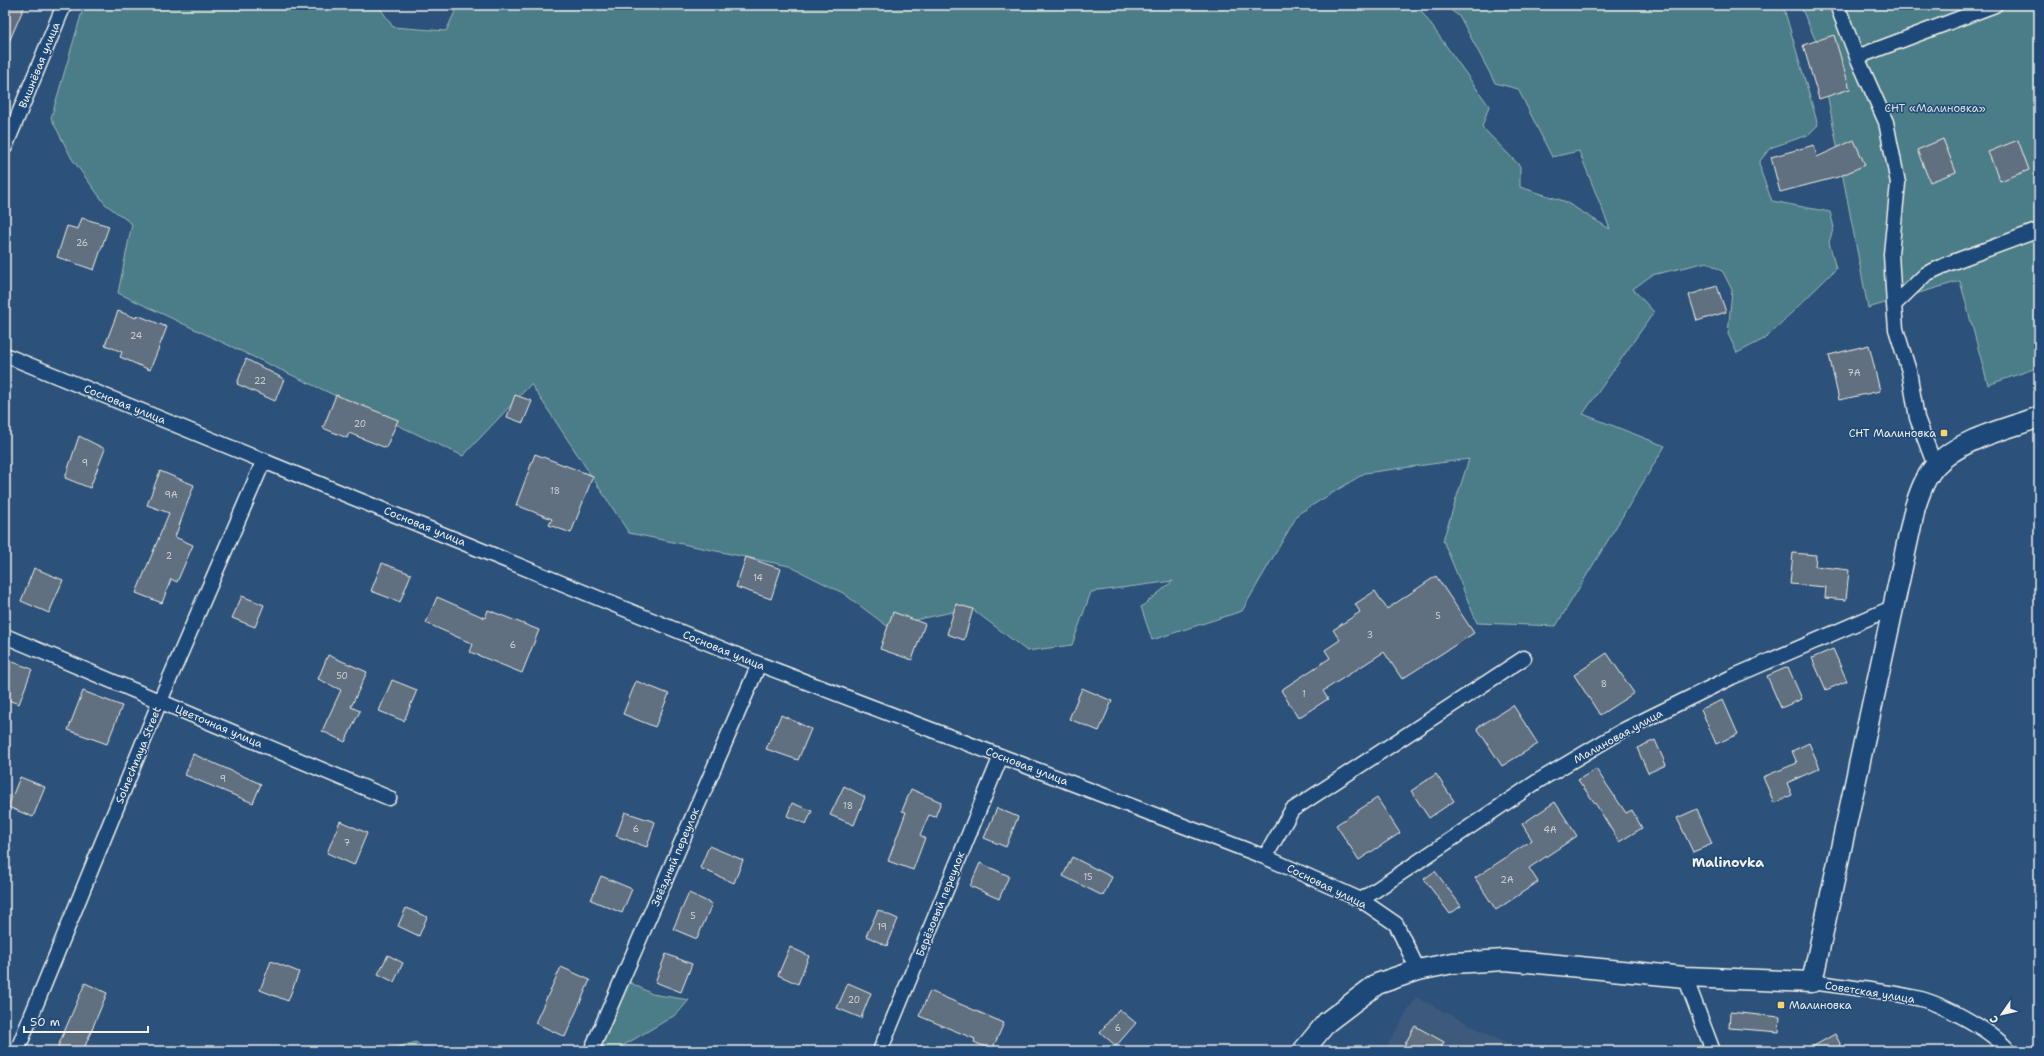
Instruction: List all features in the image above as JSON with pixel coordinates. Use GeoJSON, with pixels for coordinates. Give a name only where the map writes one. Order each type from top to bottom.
{"type":"FeatureCollection","features":[{"type":"Feature","properties":{"kind":"street","name":"Вишнёвая улица"},"geometry":{"type":"LineString","coordinates":[[5,147],[64,5]]}},
{"type":"Feature","properties":{"kind":"street"},"geometry":{"type":"LineString","coordinates":[[1837,5],[1857,57],[1886,122],[1898,183],[1891,254],[1896,329],[1908,371],[1917,418],[1935,466]]}},
{"type":"Feature","properties":{"kind":"street"},"geometry":{"type":"LineString","coordinates":[[1857,57],[1995,5]]}},
{"type":"Feature","properties":{"kind":"street"},"geometry":{"type":"LineString","coordinates":[[1894,305],[1926,274],[1950,263],[2039,230]]}},
{"type":"Feature","properties":{"kind":"street","name":"Сосновая улица"},"geometry":{"type":"LineString","coordinates":[[5,355],[758,664],[1265,857],[1360,900],[1396,924],[1418,970]]}},
{"type":"Feature","properties":{"kind":"street"},"geometry":{"type":"LineString","coordinates":[[1304,1051],[1327,1022],[1377,984],[1418,970],[1453,963],[1505,960],[1685,977],[1812,982],[1915,507],[1922,485],[1935,466],[1953,452],[1974,440],[2039,417]]}},
{"type":"Feature","properties":{"kind":"street","name":"Solnechnaya Street"},"geometry":{"type":"LineString","coordinates":[[17,1051],[160,701],[264,460]]}},
{"type":"Feature","properties":{"kind":"street","name":"Малиновая улица"},"geometry":{"type":"LineString","coordinates":[[1360,900],[1538,781],[1622,731],[1732,677],[1894,607]]}},
{"type":"Feature","properties":{"kind":"street","name":"Цветочная улица"},"geometry":{"type":"LineString","coordinates":[[5,636],[389,798]]}},
{"type":"Feature","properties":{"kind":"street"},"geometry":{"type":"LineString","coordinates":[[1265,857],[1292,810],[1524,658]]}},
{"type":"Feature","properties":{"kind":"street","name":"Звёздный переулок"},"geometry":{"type":"LineString","coordinates":[[591,1051],[758,664]]}},
{"type":"Feature","properties":{"kind":"street","name":"Берёзовый переулок"},"geometry":{"type":"LineString","coordinates":[[880,1051],[1001,756]]}},
{"type":"Feature","properties":{"kind":"street"},"geometry":{"type":"LineString","coordinates":[[1685,977],[1714,1051]]}},
{"type":"Feature","properties":{"kind":"street","name":"Советская улица"},"geometry":{"type":"LineString","coordinates":[[1812,982],[1913,997],[1944,1009],[1976,1025],[2003,1044],[2010,1051]]}},
{"type":"Feature","properties":{"kind":"shaded area"},"geometry":{"type":"Polygon","coordinates":[[[1416,997],[1521,1051],[1384,1051],[1416,997]]]}},
{"type":"Feature","properties":{"kind":"green space"},"geometry":{"type":"Polygon","coordinates":[[[84,5],[378,5],[393,27],[446,31],[458,5],[1417,5],[1489,106],[1482,127],[1520,166],[1520,187],[1564,201],[1610,229],[1579,151],[1552,157],[1518,89],[1495,83],[1460,17],[1444,5],[1783,5],[1818,125],[1808,135],[1770,148],[1760,161],[1761,172],[1772,201],[1830,212],[1834,227],[1829,242],[1836,269],[1766,338],[1737,353],[1728,334],[1732,290],[1723,272],[1707,262],[1652,275],[1633,289],[1654,312],[1583,414],[1665,446],[1556,626],[1477,623],[1443,540],[1469,459],[1365,473],[1298,514],[1242,611],[1152,640],[1141,607],[1173,581],[1091,592],[1072,645],[1027,651],[971,608],[887,626],[843,593],[789,566],[629,533],[531,384],[463,456],[118,293],[132,224],[105,204],[72,159],[51,118],[84,5]]]}},
{"type":"Feature","properties":{"kind":"green space","name":"СНТ «Малиновка»"},"geometry":{"type":"Polygon","coordinates":[[[1800,5],[2039,5],[2039,367],[1988,385],[1960,281],[1868,308],[1818,46],[1800,5]]]}},
{"type":"Feature","properties":{"kind":"green space"},"geometry":{"type":"Polygon","coordinates":[[[622,978],[652,994],[689,1000],[677,1014],[614,1051],[592,1051],[595,1024],[614,1004],[622,978]]]}},
{"type":"Feature","properties":{"kind":"green space"},"geometry":{"type":"Polygon","coordinates":[[[416,1042],[426,1051],[390,1051],[391,1049],[416,1042]]]}},
{"type":"Feature","properties":{"kind":"building"},"geometry":{"type":"Polygon","coordinates":[[[5,5],[25,5],[5,51],[5,5]]]}},
{"type":"Feature","properties":{"kind":"building"},"geometry":{"type":"Polygon","coordinates":[[[1834,35],[1850,89],[1819,99],[1803,45],[1834,35]]]}},
{"type":"Feature","properties":{"kind":"building"},"geometry":{"type":"Polygon","coordinates":[[[1943,139],[1956,172],[1930,182],[1917,150],[1943,139]]]}},
{"type":"Feature","properties":{"kind":"building"},"geometry":{"type":"Polygon","coordinates":[[[1854,140],[1865,165],[1838,177],[1780,192],[1771,157],[1814,145],[1817,157],[1854,140]]]}},
{"type":"Feature","properties":{"kind":"building"},"geometry":{"type":"Polygon","coordinates":[[[2018,140],[2029,170],[2000,181],[1988,152],[2018,140]]]}},
{"type":"Feature","properties":{"kind":"building"},"geometry":{"type":"Polygon","coordinates":[[[82,218],[109,226],[94,270],[57,257],[67,226],[78,229],[82,218]]]}},
{"type":"Feature","properties":{"kind":"building"},"geometry":{"type":"Polygon","coordinates":[[[1717,286],[1726,312],[1697,321],[1689,295],[1717,286]]]}},
{"type":"Feature","properties":{"kind":"building"},"geometry":{"type":"Polygon","coordinates":[[[118,311],[136,318],[137,315],[167,327],[150,370],[120,357],[122,352],[105,345],[118,311]]]}},
{"type":"Feature","properties":{"kind":"building"},"geometry":{"type":"Polygon","coordinates":[[[1869,345],[1880,391],[1839,400],[1829,355],[1869,345]]]}},
{"type":"Feature","properties":{"kind":"building"},"geometry":{"type":"Polygon","coordinates":[[[246,359],[284,379],[275,401],[237,384],[246,359]]]}},
{"type":"Feature","properties":{"kind":"building"},"geometry":{"type":"Polygon","coordinates":[[[336,395],[398,420],[386,448],[349,433],[347,438],[323,428],[336,395]]]}},
{"type":"Feature","properties":{"kind":"building"},"geometry":{"type":"Polygon","coordinates":[[[515,395],[532,401],[523,423],[507,417],[515,395]]]}},
{"type":"Feature","properties":{"kind":"building"},"geometry":{"type":"Polygon","coordinates":[[[79,436],[105,449],[90,488],[65,478],[79,436]]]}},
{"type":"Feature","properties":{"kind":"building"},"geometry":{"type":"Polygon","coordinates":[[[535,454],[593,476],[571,533],[549,525],[552,519],[516,505],[535,454]]]}},
{"type":"Feature","properties":{"kind":"building"},"geometry":{"type":"Polygon","coordinates":[[[160,471],[194,485],[175,537],[193,545],[177,582],[171,579],[162,603],[136,593],[169,513],[147,505],[160,471]]]}},
{"type":"Feature","properties":{"kind":"building"},"geometry":{"type":"Polygon","coordinates":[[[1793,553],[1816,555],[1815,566],[1849,570],[1846,600],[1825,598],[1826,587],[1790,584],[1793,553]]]}},
{"type":"Feature","properties":{"kind":"building"},"geometry":{"type":"Polygon","coordinates":[[[746,557],[781,569],[771,599],[736,587],[746,557]]]}},
{"type":"Feature","properties":{"kind":"building"},"geometry":{"type":"Polygon","coordinates":[[[382,563],[411,574],[400,602],[371,591],[382,563]]]}},
{"type":"Feature","properties":{"kind":"building"},"geometry":{"type":"Polygon","coordinates":[[[34,568],[63,580],[49,613],[21,601],[34,568]]]}},
{"type":"Feature","properties":{"kind":"building"},"geometry":{"type":"Polygon","coordinates":[[[1436,576],[1474,633],[1402,679],[1384,652],[1323,691],[1328,699],[1298,718],[1281,690],[1330,658],[1325,650],[1340,640],[1333,630],[1360,612],[1355,604],[1375,591],[1387,609],[1436,576]]]}},
{"type":"Feature","properties":{"kind":"building"},"geometry":{"type":"Polygon","coordinates":[[[242,596],[264,605],[255,627],[232,618],[242,596]]]}},
{"type":"Feature","properties":{"kind":"building"},"geometry":{"type":"Polygon","coordinates":[[[437,597],[485,618],[488,610],[539,630],[522,673],[470,652],[473,644],[426,623],[437,597]]]}},
{"type":"Feature","properties":{"kind":"building"},"geometry":{"type":"Polygon","coordinates":[[[956,604],[973,609],[964,640],[947,634],[956,604]]]}},
{"type":"Feature","properties":{"kind":"building"},"geometry":{"type":"Polygon","coordinates":[[[893,612],[925,624],[912,660],[880,649],[893,612]]]}},
{"type":"Feature","properties":{"kind":"building"},"geometry":{"type":"Polygon","coordinates":[[[1833,649],[1847,681],[1826,690],[1812,658],[1833,649]]]}},
{"type":"Feature","properties":{"kind":"building"},"geometry":{"type":"Polygon","coordinates":[[[1607,653],[1634,693],[1600,715],[1574,675],[1607,653]]]}},
{"type":"Feature","properties":{"kind":"building"},"geometry":{"type":"Polygon","coordinates":[[[328,655],[367,672],[351,707],[360,711],[345,742],[322,731],[341,690],[318,679],[328,655]]]}},
{"type":"Feature","properties":{"kind":"building"},"geometry":{"type":"Polygon","coordinates":[[[5,659],[32,669],[19,704],[5,699],[5,659]]]}},
{"type":"Feature","properties":{"kind":"building"},"geometry":{"type":"Polygon","coordinates":[[[1788,667],[1802,699],[1781,708],[1767,676],[1788,667]]]}},
{"type":"Feature","properties":{"kind":"building"},"geometry":{"type":"Polygon","coordinates":[[[392,680],[417,690],[404,721],[379,711],[392,680]]]}},
{"type":"Feature","properties":{"kind":"building"},"geometry":{"type":"Polygon","coordinates":[[[636,681],[669,694],[655,727],[623,714],[636,681]]]}},
{"type":"Feature","properties":{"kind":"building"},"geometry":{"type":"Polygon","coordinates":[[[1082,688],[1112,701],[1099,731],[1069,719],[1082,688]]]}},
{"type":"Feature","properties":{"kind":"building"},"geometry":{"type":"Polygon","coordinates":[[[83,691],[122,706],[107,744],[68,730],[83,691]]]}},
{"type":"Feature","properties":{"kind":"building"},"geometry":{"type":"Polygon","coordinates":[[[1723,700],[1738,734],[1716,744],[1701,709],[1723,700]]]}},
{"type":"Feature","properties":{"kind":"building"},"geometry":{"type":"Polygon","coordinates":[[[1513,705],[1538,744],[1502,766],[1477,728],[1513,705]]]}},
{"type":"Feature","properties":{"kind":"building"},"geometry":{"type":"Polygon","coordinates":[[[781,715],[811,729],[798,760],[766,749],[781,715]]]}},
{"type":"Feature","properties":{"kind":"building"},"geometry":{"type":"Polygon","coordinates":[[[1655,740],[1666,765],[1648,773],[1637,748],[1655,740]]]}},
{"type":"Feature","properties":{"kind":"building"},"geometry":{"type":"Polygon","coordinates":[[[1809,743],[1820,768],[1787,783],[1792,795],[1774,803],[1763,777],[1797,763],[1792,751],[1809,743]]]}},
{"type":"Feature","properties":{"kind":"building"},"geometry":{"type":"Polygon","coordinates":[[[193,754],[261,784],[253,803],[185,775],[193,754]]]}},
{"type":"Feature","properties":{"kind":"building"},"geometry":{"type":"Polygon","coordinates":[[[1596,769],[1626,813],[1632,810],[1642,828],[1619,842],[1597,806],[1578,780],[1596,769]]]}},
{"type":"Feature","properties":{"kind":"building"},"geometry":{"type":"Polygon","coordinates":[[[1436,774],[1454,801],[1429,818],[1411,791],[1436,774]]]}},
{"type":"Feature","properties":{"kind":"building"},"geometry":{"type":"Polygon","coordinates":[[[20,777],[45,787],[33,817],[8,807],[20,777]]]}},
{"type":"Feature","properties":{"kind":"building"},"geometry":{"type":"Polygon","coordinates":[[[844,786],[865,797],[854,825],[830,815],[844,786]]]}},
{"type":"Feature","properties":{"kind":"building"},"geometry":{"type":"Polygon","coordinates":[[[911,789],[941,802],[935,817],[929,815],[920,835],[925,838],[913,870],[888,861],[906,812],[902,811],[911,789]]]}},
{"type":"Feature","properties":{"kind":"building"},"geometry":{"type":"Polygon","coordinates":[[[1377,798],[1400,833],[1359,860],[1336,825],[1377,798]]]}},
{"type":"Feature","properties":{"kind":"building"},"geometry":{"type":"Polygon","coordinates":[[[1555,802],[1577,836],[1529,868],[1538,882],[1496,910],[1475,878],[1532,840],[1522,824],[1555,802]]]}},
{"type":"Feature","properties":{"kind":"building"},"geometry":{"type":"Polygon","coordinates":[[[792,803],[812,811],[806,824],[787,816],[792,803]]]}},
{"type":"Feature","properties":{"kind":"building"},"geometry":{"type":"Polygon","coordinates":[[[997,808],[1018,817],[1006,847],[984,838],[997,808]]]}},
{"type":"Feature","properties":{"kind":"building"},"geometry":{"type":"Polygon","coordinates":[[[1697,809],[1712,844],[1693,852],[1677,818],[1697,809]]]}},
{"type":"Feature","properties":{"kind":"building"},"geometry":{"type":"Polygon","coordinates":[[[625,812],[655,822],[647,847],[616,836],[625,812]]]}},
{"type":"Feature","properties":{"kind":"building"},"geometry":{"type":"Polygon","coordinates":[[[340,821],[367,833],[354,865],[327,853],[340,821]]]}},
{"type":"Feature","properties":{"kind":"building"},"geometry":{"type":"Polygon","coordinates":[[[709,846],[743,860],[734,883],[700,868],[709,846]]]}},
{"type":"Feature","properties":{"kind":"building"},"geometry":{"type":"Polygon","coordinates":[[[1072,857],[1112,877],[1103,896],[1063,876],[1072,857]]]}},
{"type":"Feature","properties":{"kind":"building"},"geometry":{"type":"Polygon","coordinates":[[[980,863],[1009,876],[999,899],[970,886],[980,863]]]}},
{"type":"Feature","properties":{"kind":"building"},"geometry":{"type":"Polygon","coordinates":[[[1435,871],[1461,906],[1450,914],[1424,879],[1435,871]]]}},
{"type":"Feature","properties":{"kind":"building"},"geometry":{"type":"Polygon","coordinates":[[[601,876],[632,889],[622,913],[591,900],[601,876]]]}},
{"type":"Feature","properties":{"kind":"building"},"geometry":{"type":"Polygon","coordinates":[[[689,893],[712,904],[697,939],[673,929],[689,893]]]}},
{"type":"Feature","properties":{"kind":"building"},"geometry":{"type":"Polygon","coordinates":[[[406,908],[427,917],[419,936],[398,926],[406,908]]]}},
{"type":"Feature","properties":{"kind":"building"},"geometry":{"type":"Polygon","coordinates":[[[878,910],[898,919],[887,946],[866,936],[878,910]]]}},
{"type":"Feature","properties":{"kind":"building"},"geometry":{"type":"Polygon","coordinates":[[[790,947],[809,956],[798,984],[778,975],[790,947]]]}},
{"type":"Feature","properties":{"kind":"building"},"geometry":{"type":"Polygon","coordinates":[[[666,954],[692,964],[681,992],[655,982],[666,954]]]}},
{"type":"Feature","properties":{"kind":"building"},"geometry":{"type":"Polygon","coordinates":[[[388,955],[403,963],[394,982],[378,974],[388,955]]]}},
{"type":"Feature","properties":{"kind":"building"},"geometry":{"type":"Polygon","coordinates":[[[271,961],[299,972],[288,1001],[260,990],[271,961]]]}},
{"type":"Feature","properties":{"kind":"building"},"geometry":{"type":"Polygon","coordinates":[[[561,967],[590,980],[565,1037],[535,1023],[561,967]]]}},
{"type":"Feature","properties":{"kind":"building"},"geometry":{"type":"Polygon","coordinates":[[[85,983],[107,993],[83,1051],[56,1051],[85,983]]]}},
{"type":"Feature","properties":{"kind":"building"},"geometry":{"type":"Polygon","coordinates":[[[848,983],[871,993],[861,1018],[837,1008],[848,983]]]}},
{"type":"Feature","properties":{"kind":"building"},"geometry":{"type":"Polygon","coordinates":[[[930,991],[1004,1023],[992,1050],[974,1042],[975,1039],[919,1016],[930,991]]]}},
{"type":"Feature","properties":{"kind":"building"},"geometry":{"type":"Polygon","coordinates":[[[1119,1009],[1136,1023],[1116,1046],[1100,1032],[1119,1009]]]}},
{"type":"Feature","properties":{"kind":"building"},"geometry":{"type":"Polygon","coordinates":[[[1730,1012],[1780,1017],[1779,1032],[1729,1028],[1730,1012]]]}},
{"type":"Feature","properties":{"kind":"building"},"geometry":{"type":"Polygon","coordinates":[[[1415,1026],[1444,1042],[1439,1051],[1401,1051],[1415,1026]]]}},
{"type":"Feature","properties":{"kind":"building"},"geometry":{"type":"Polygon","coordinates":[[[1835,1034],[1844,1051],[1805,1051],[1835,1034]]]}},
{"type":"Feature","properties":{"kind":"place","name":"СНТ Малиновка"},"geometry":{"type":"Point","coordinates":[1944,433]}},
{"type":"Feature","properties":{"kind":"place","name":"Малиновка"},"geometry":{"type":"Point","coordinates":[1781,1005]}},
{"type":"Feature","properties":{"kind":"district","name":"Malinovka"},"geometry":{"type":"Point","coordinates":[1728,862]}}]}
